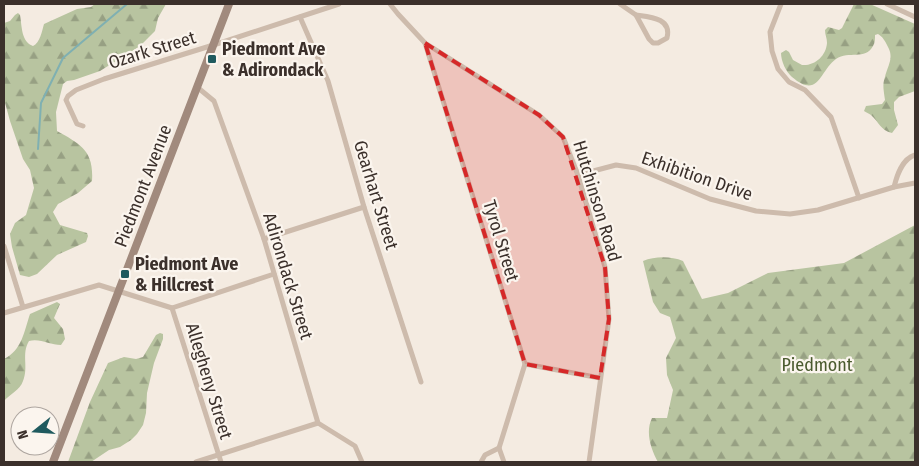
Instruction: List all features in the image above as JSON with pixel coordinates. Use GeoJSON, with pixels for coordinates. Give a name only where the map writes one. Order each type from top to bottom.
{"type":"FeatureCollection","features":[{"type":"Feature","properties":{"kind":"main road","name":"Piedmont Avenue"},"geometry":{"type":"LineString","coordinates":[[53,462],[229,4]]}},
{"type":"Feature","properties":{"kind":"street","name":"Ozark Street"},"geometry":{"type":"LineString","coordinates":[[83,126],[77,124],[66,100],[76,90],[104,79],[339,4]]}},
{"type":"Feature","properties":{"kind":"street","name":"Hutchinson Road"},"geometry":{"type":"LineString","coordinates":[[390,4],[425,42],[539,115],[563,137],[578,175],[605,266],[609,320],[589,462]]}},
{"type":"Feature","properties":{"kind":"street"},"geometry":{"type":"LineString","coordinates":[[620,4],[636,15],[655,18],[666,25],[669,30],[667,38],[658,43],[653,43],[636,15]]}},
{"type":"Feature","properties":{"kind":"street"},"geometry":{"type":"LineString","coordinates":[[781,4],[770,32],[772,51],[778,69],[789,82],[804,90],[832,117],[859,198]]}},
{"type":"Feature","properties":{"kind":"street"},"geometry":{"type":"LineString","coordinates":[[887,4],[915,16]]}},
{"type":"Feature","properties":{"kind":"street","name":"Gearhart Street"},"geometry":{"type":"LineString","coordinates":[[300,17],[328,81],[364,207],[421,382]]}},
{"type":"Feature","properties":{"kind":"street","name":"Tyrol Street"},"geometry":{"type":"LineString","coordinates":[[425,42],[525,364]]}},
{"type":"Feature","properties":{"kind":"street","name":"Adirondack Street"},"geometry":{"type":"LineString","coordinates":[[197,87],[214,100],[264,238],[318,423]]}},
{"type":"Feature","properties":{"kind":"street"},"geometry":{"type":"LineString","coordinates":[[894,187],[896,178],[905,161],[915,155]]}},
{"type":"Feature","properties":{"kind":"street","name":"Exhibition Drive"},"geometry":{"type":"LineString","coordinates":[[578,175],[616,165],[636,168],[710,199],[756,211],[790,214],[818,210],[894,187],[915,183]]}},
{"type":"Feature","properties":{"kind":"street"},"geometry":{"type":"LineString","coordinates":[[264,238],[364,207]]}},
{"type":"Feature","properties":{"kind":"street"},"geometry":{"type":"LineString","coordinates":[[4,246],[23,307]]}},
{"type":"Feature","properties":{"kind":"street"},"geometry":{"type":"LineString","coordinates":[[4,313],[100,285],[172,308],[274,274]]}},
{"type":"Feature","properties":{"kind":"street","name":"Allegheny Street"},"geometry":{"type":"LineString","coordinates":[[172,308],[221,462]]}},
{"type":"Feature","properties":{"kind":"street"},"geometry":{"type":"LineString","coordinates":[[504,462],[498,448],[525,364],[600,378]]}},
{"type":"Feature","properties":{"kind":"street"},"geometry":{"type":"LineString","coordinates":[[196,462],[318,423],[355,446],[362,462]]}},
{"type":"Feature","properties":{"kind":"street"},"geometry":{"type":"LineString","coordinates":[[481,462],[485,455],[498,448]]}},
{"type":"Feature","properties":{"kind":"highlighted area"},"geometry":{"type":"Polygon","coordinates":[[[425,43],[539,115],[563,137],[605,267],[609,319],[600,378],[525,364],[425,43]]]}},
{"type":"Feature","properties":{"kind":"green space"},"geometry":{"type":"Polygon","coordinates":[[[95,4],[166,4],[158,18],[155,31],[140,46],[100,71],[67,81],[63,84],[56,112],[57,131],[84,149],[91,162],[92,181],[78,193],[58,204],[53,212],[60,225],[87,233],[88,236],[86,242],[57,255],[37,274],[29,277],[20,275],[10,234],[15,223],[26,215],[34,188],[30,170],[23,159],[4,99],[4,23],[10,21],[18,13],[24,37],[33,46],[39,40],[44,24],[77,9],[91,7],[95,4]]]}},
{"type":"Feature","properties":{"kind":"green space"},"geometry":{"type":"Polygon","coordinates":[[[854,4],[870,4],[915,24],[915,91],[899,97],[894,102],[898,125],[892,133],[885,130],[871,115],[864,111],[866,106],[882,104],[885,100],[884,82],[890,62],[890,51],[881,36],[875,35],[874,44],[866,53],[841,56],[836,59],[814,84],[801,83],[792,77],[782,59],[781,53],[786,50],[793,60],[802,65],[811,64],[819,59],[826,48],[825,30],[828,27],[839,30],[842,28],[854,4]]]}},
{"type":"Feature","properties":{"kind":"green space","name":"Piedmont"},"geometry":{"type":"Polygon","coordinates":[[[915,225],[915,462],[658,462],[651,446],[649,429],[652,418],[667,418],[673,390],[667,375],[666,358],[676,338],[670,317],[660,313],[653,302],[643,261],[663,257],[683,261],[702,299],[728,293],[768,273],[844,263],[915,225]]]}},
{"type":"Feature","properties":{"kind":"green space"},"geometry":{"type":"Polygon","coordinates":[[[57,302],[60,304],[54,318],[63,329],[65,339],[61,345],[37,340],[29,341],[26,351],[25,376],[22,384],[4,401],[4,359],[19,346],[30,314],[57,302]]]}},
{"type":"Feature","properties":{"kind":"green space"},"geometry":{"type":"Polygon","coordinates":[[[163,334],[163,339],[154,363],[147,393],[143,425],[137,434],[120,447],[109,450],[91,462],[68,462],[90,402],[108,363],[124,357],[136,359],[143,357],[156,335],[163,334]]]}},
{"type":"Feature","properties":{"kind":"waterway"},"geometry":{"type":"LineString","coordinates":[[38,149],[41,103],[63,58],[127,4]]}},
{"type":"Feature","properties":{"kind":"place","name":"Piedmont Ave & Adirondack"},"geometry":{"type":"Point","coordinates":[212,59]}},
{"type":"Feature","properties":{"kind":"place","name":"Piedmont Ave & Hillcrest"},"geometry":{"type":"Point","coordinates":[125,274]}}]}
